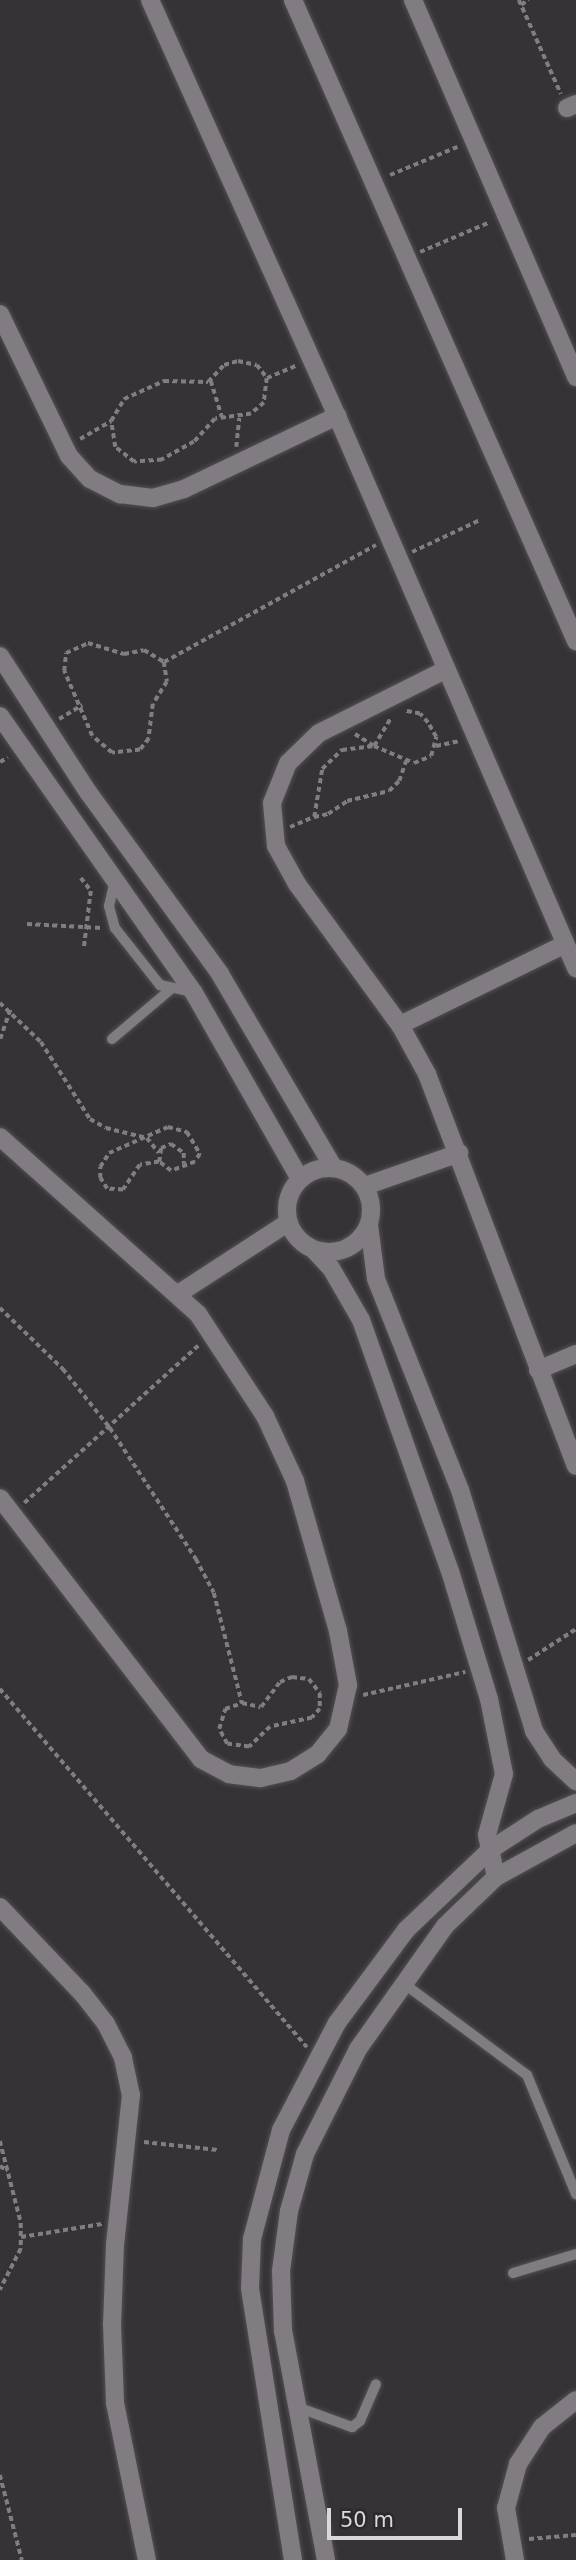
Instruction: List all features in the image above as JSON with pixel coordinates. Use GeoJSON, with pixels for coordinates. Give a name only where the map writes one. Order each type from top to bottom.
{"type":"FeatureCollection","features":[{"type":"Feature","properties":{"kind":"street"},"geometry":{"type":"LineString","coordinates":[[150,0],[312,359],[576,968]]}},
{"type":"Feature","properties":{"kind":"street"},"geometry":{"type":"LineString","coordinates":[[293,0],[409,257],[576,641]]}},
{"type":"Feature","properties":{"kind":"street"},"geometry":{"type":"LineString","coordinates":[[413,0],[576,377]]}},
{"type":"Feature","properties":{"kind":"street"},"geometry":{"type":"LineString","coordinates":[[0,313],[69,456],[90,480],[120,494],[153,498],[184,489],[337,416]]}},
{"type":"Feature","properties":{"kind":"street"},"geometry":{"type":"LineString","coordinates":[[0,656],[45,727],[220,974],[334,1168]]}},
{"type":"Feature","properties":{"kind":"street"},"geometry":{"type":"LineString","coordinates":[[445,670],[319,733],[288,763],[272,803],[276,846],[297,884],[400,1025],[428,1074],[576,1466]]}},
{"type":"Feature","properties":{"kind":"street"},"geometry":{"type":"LineString","coordinates":[[0,716],[194,993],[300,1179]]}},
{"type":"Feature","properties":{"kind":"street"},"geometry":{"type":"LineString","coordinates":[[400,1025],[565,944]]}},
{"type":"Feature","properties":{"kind":"street"},"geometry":{"type":"LineString","coordinates":[[0,1137],[177,1294],[212,1333],[265,1416],[295,1480],[338,1631],[347,1698],[338,1729],[318,1754],[291,1772],[260,1778],[229,1774],[201,1759],[0,1498]]}},
{"type":"Feature","properties":{"kind":"street"},"geometry":{"type":"LineString","coordinates":[[365,1186],[459,1153]]}},
{"type":"Feature","properties":{"kind":"street"},"geometry":{"type":"LineString","coordinates":[[496,1877],[490,1850],[489,1821],[505,1774],[480,1668],[412,1457],[361,1320],[331,1268],[294,1234],[289,1222],[288,1199],[300,1179],[322,1168],[346,1171],[365,1186],[370,1198],[369,1225],[376,1279],[460,1490],[534,1731],[552,1759],[576,1781]]}},
{"type":"Feature","properties":{"kind":"street"},"geometry":{"type":"LineString","coordinates":[[177,1294],[289,1222]]}},
{"type":"Feature","properties":{"kind":"street"},"geometry":{"type":"LineString","coordinates":[[315,1251],[341,1251],[353,1246],[369,1225]]}},
{"type":"Feature","properties":{"kind":"street"},"geometry":{"type":"LineString","coordinates":[[538,1370],[576,1354]]}},
{"type":"Feature","properties":{"kind":"street"},"geometry":{"type":"LineString","coordinates":[[293,2560],[250,2288],[252,2239],[281,2130],[317,2059],[369,1975],[406,1930],[490,1850],[538,1819],[576,1803]]}},
{"type":"Feature","properties":{"kind":"street"},"geometry":{"type":"LineString","coordinates":[[326,2560],[283,2330],[281,2271],[289,2211],[305,2154],[330,2100],[402,1983],[445,1926],[496,1877],[576,1833]]}},
{"type":"Feature","properties":{"kind":"street"},"geometry":{"type":"LineString","coordinates":[[0,1907],[106,2024],[123,2058],[131,2095],[117,2222],[112,2324],[115,2403],[147,2560]]}},
{"type":"Feature","properties":{"kind":"street"},"geometry":{"type":"LineString","coordinates":[[515,2560],[506,2508],[518,2464],[542,2427],[576,2400]]}},
{"type":"Feature","properties":{"kind":"lane"},"geometry":{"type":"LineString","coordinates":[[116,879],[109,906],[115,929],[150,975],[172,989],[194,993]]}},
{"type":"Feature","properties":{"kind":"lane"},"geometry":{"type":"LineString","coordinates":[[112,1039],[172,989]]}},
{"type":"Feature","properties":{"kind":"lane"},"geometry":{"type":"LineString","coordinates":[[402,1983],[520,2068],[532,2084],[544,2126],[576,2194]]}},
{"type":"Feature","properties":{"kind":"lane"},"geometry":{"type":"LineString","coordinates":[[513,2273],[576,2254]]}},
{"type":"Feature","properties":{"kind":"lane"},"geometry":{"type":"LineString","coordinates":[[297,2407],[352,2427],[360,2421],[376,2384]]}},
{"type":"Feature","properties":{"kind":"path"},"geometry":{"type":"LineString","coordinates":[[528,0],[520,2],[571,106]]}},
{"type":"Feature","properties":{"kind":"path"},"geometry":{"type":"LineString","coordinates":[[375,181],[474,139]]}},
{"type":"Feature","properties":{"kind":"path"},"geometry":{"type":"LineString","coordinates":[[409,257],[506,215]]}},
{"type":"Feature","properties":{"kind":"path"},"geometry":{"type":"LineString","coordinates":[[267,378],[312,359]]}},
{"type":"Feature","properties":{"kind":"path"},"geometry":{"type":"LineString","coordinates":[[111,421],[118,451],[144,463],[184,450],[222,417],[239,418],[264,403],[267,378],[257,365],[237,361],[224,365],[211,381]]}},
{"type":"Feature","properties":{"kind":"path"},"geometry":{"type":"LineString","coordinates":[[69,456],[86,433],[111,421],[124,399],[154,384],[174,379],[211,381]]}},
{"type":"Feature","properties":{"kind":"path"},"geometry":{"type":"LineString","coordinates":[[211,381],[222,417]]}},
{"type":"Feature","properties":{"kind":"path"},"geometry":{"type":"LineString","coordinates":[[239,418],[235,433],[240,463]]}},
{"type":"Feature","properties":{"kind":"path"},"geometry":{"type":"LineString","coordinates":[[398,559],[480,520]]}},
{"type":"Feature","properties":{"kind":"path"},"geometry":{"type":"LineString","coordinates":[[163,662],[389,538]]}},
{"type":"Feature","properties":{"kind":"path"},"geometry":{"type":"LineString","coordinates":[[88,643],[124,654],[144,650],[163,662],[167,682],[153,704],[149,739],[140,751],[123,754],[103,748],[92,736],[82,705],[64,671],[66,653],[73,647],[88,643]]}},
{"type":"Feature","properties":{"kind":"path"},"geometry":{"type":"LineString","coordinates":[[45,727],[82,705]]}},
{"type":"Feature","properties":{"kind":"path"},"geometry":{"type":"LineString","coordinates":[[374,746],[390,719],[406,710],[428,723],[435,746]]}},
{"type":"Feature","properties":{"kind":"path"},"geometry":{"type":"LineString","coordinates":[[339,722],[374,746],[406,761],[425,760],[435,746],[474,735]]}},
{"type":"Feature","properties":{"kind":"path"},"geometry":{"type":"LineString","coordinates":[[314,817],[315,791],[327,760],[342,750],[374,746]]}},
{"type":"Feature","properties":{"kind":"path"},"geometry":{"type":"LineString","coordinates":[[274,824],[299,826],[314,817],[328,814],[347,801],[389,791],[399,781],[406,761]]}},
{"type":"Feature","properties":{"kind":"path"},"geometry":{"type":"LineString","coordinates":[[81,878],[91,891],[84,949]]}},
{"type":"Feature","properties":{"kind":"path"},"geometry":{"type":"LineString","coordinates":[[27,924],[115,929]]}},
{"type":"Feature","properties":{"kind":"path"},"geometry":{"type":"LineString","coordinates":[[0,1003],[41,1042],[90,1119],[106,1128],[141,1135],[156,1145],[159,1162]]}},
{"type":"Feature","properties":{"kind":"path"},"geometry":{"type":"LineString","coordinates":[[0,1039],[10,1010]]}},
{"type":"Feature","properties":{"kind":"path"},"geometry":{"type":"LineString","coordinates":[[168,1127],[187,1132],[200,1154],[195,1162],[171,1171],[159,1162],[140,1165],[123,1190],[103,1185],[99,1171],[103,1159],[141,1135],[168,1127]]}},
{"type":"Feature","properties":{"kind":"path"},"geometry":{"type":"LineString","coordinates":[[159,1153],[166,1145],[177,1145],[184,1153],[184,1164]]}},
{"type":"Feature","properties":{"kind":"path"},"geometry":{"type":"LineString","coordinates":[[0,1308],[63,1369],[110,1428],[214,1593],[242,1703]]}},
{"type":"Feature","properties":{"kind":"path"},"geometry":{"type":"LineString","coordinates":[[13,1513],[212,1333]]}},
{"type":"Feature","properties":{"kind":"path"},"geometry":{"type":"LineString","coordinates":[[515,1669],[576,1629]]}},
{"type":"Feature","properties":{"kind":"path"},"geometry":{"type":"LineString","coordinates":[[347,1698],[480,1668]]}},
{"type":"Feature","properties":{"kind":"path"},"geometry":{"type":"LineString","coordinates":[[292,1677],[309,1679],[321,1701],[312,1718],[278,1724],[241,1749],[223,1739],[219,1722],[225,1709],[242,1703],[261,1707],[281,1682],[292,1677]]}},
{"type":"Feature","properties":{"kind":"path"},"geometry":{"type":"LineString","coordinates":[[0,1689],[317,2059]]}},
{"type":"Feature","properties":{"kind":"path"},"geometry":{"type":"LineString","coordinates":[[127,2140],[218,2150]]}},
{"type":"Feature","properties":{"kind":"path"},"geometry":{"type":"LineString","coordinates":[[0,2141],[21,2236],[16,2267],[0,2290]]}},
{"type":"Feature","properties":{"kind":"path"},"geometry":{"type":"LineString","coordinates":[[0,2166],[9,2172]]}},
{"type":"Feature","properties":{"kind":"path"},"geometry":{"type":"LineString","coordinates":[[21,2236],[117,2222]]}},
{"type":"Feature","properties":{"kind":"path"},"geometry":{"type":"LineString","coordinates":[[0,2476],[22,2560]]}},
{"type":"Feature","properties":{"kind":"path"},"geometry":{"type":"LineString","coordinates":[[512,2540],[576,2535]]}}]}
